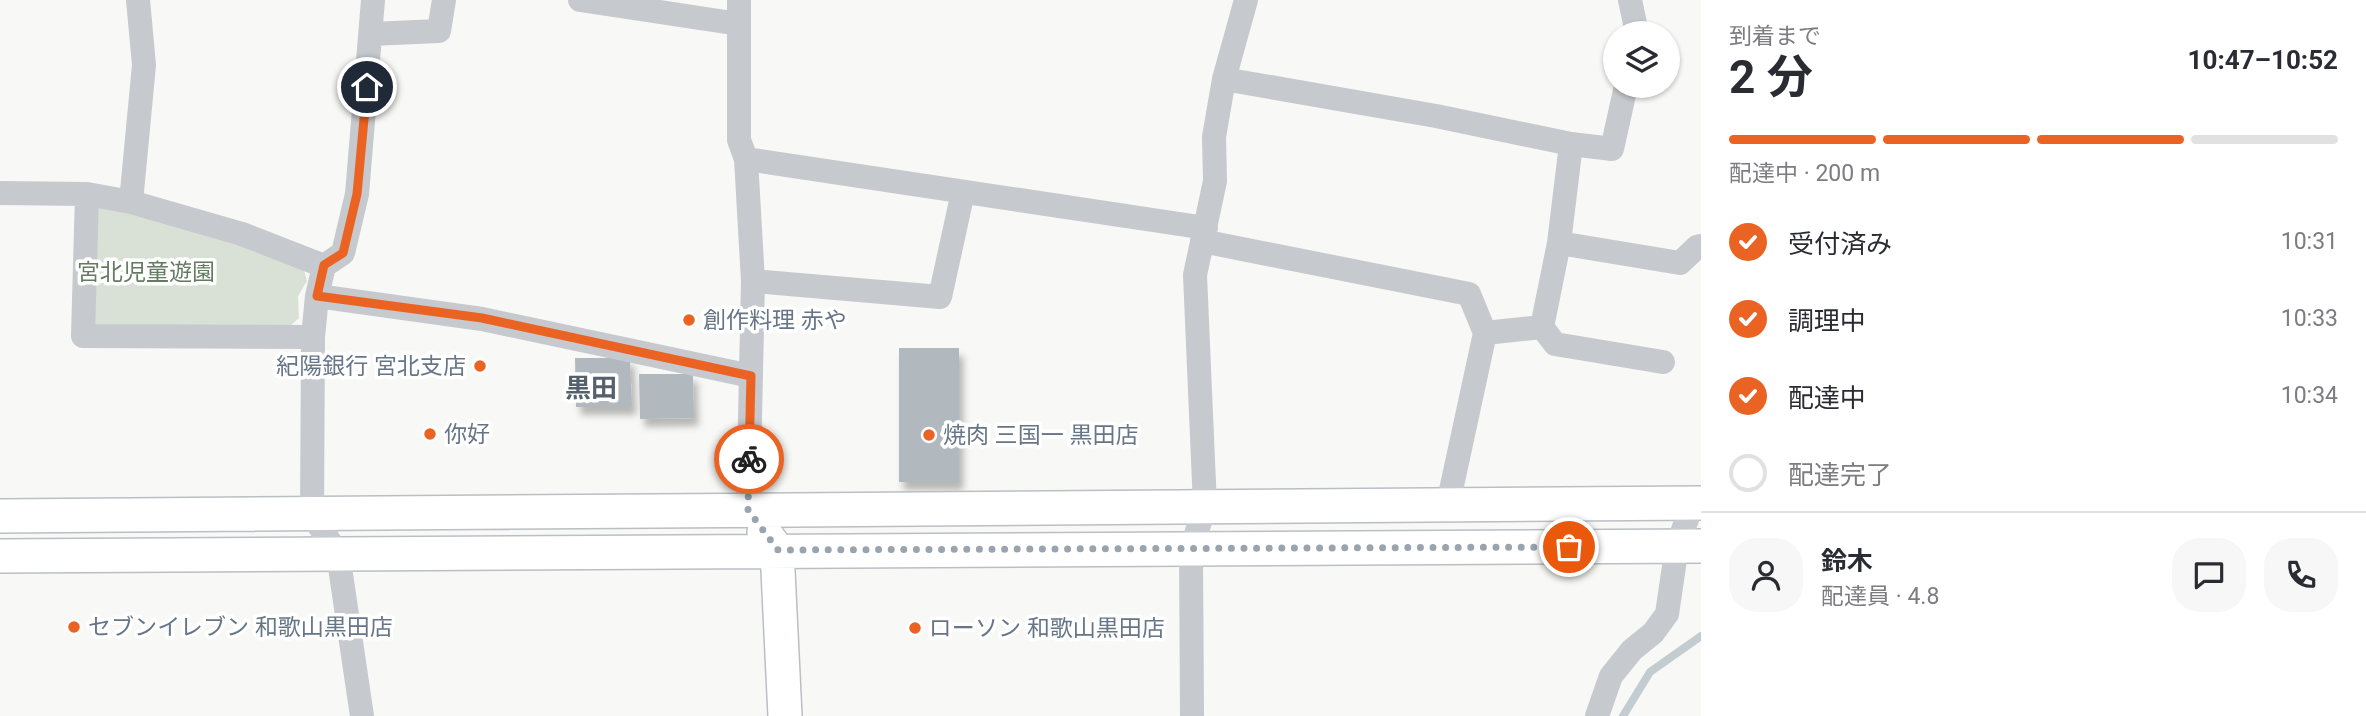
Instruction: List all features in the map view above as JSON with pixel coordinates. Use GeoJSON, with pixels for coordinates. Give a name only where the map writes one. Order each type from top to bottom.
{"type":"FeatureCollection","features":[{"type":"Feature","properties":{"kind":"street"},"geometry":{"type":"LineString","coordinates":[[131,202],[144,65],[138,0]]}},
{"type":"Feature","properties":{"kind":"street"},"geometry":{"type":"LineString","coordinates":[[362,716],[338,554],[312,514],[313,337],[317,296],[324,265],[343,253],[357,194],[373,0]]}},
{"type":"Feature","properties":{"kind":"street"},"geometry":{"type":"LineString","coordinates":[[372,34],[439,31],[444,0]]}},
{"type":"Feature","properties":{"kind":"street"},"geometry":{"type":"LineString","coordinates":[[580,0],[739,12],[739,140],[746,159],[753,281],[748,510],[778,550],[785,716]]}},
{"type":"Feature","properties":{"kind":"street"},"geometry":{"type":"LineString","coordinates":[[1192,716],[1191,550],[1205,506],[1195,275],[1215,181],[1214,137],[1224,79],[1246,0]]}},
{"type":"Feature","properties":{"kind":"street"},"geometry":{"type":"LineString","coordinates":[[1630,0],[1634,21]]}},
{"type":"Feature","properties":{"kind":"street"},"geometry":{"type":"LineString","coordinates":[[1224,79],[1423,114],[1571,144],[1612,149],[1623,98]]}},
{"type":"Feature","properties":{"kind":"street"},"geometry":{"type":"LineString","coordinates":[[1571,144],[1559,243],[1542,327],[1555,344],[1663,362]]}},
{"type":"Feature","properties":{"kind":"street"},"geometry":{"type":"LineString","coordinates":[[746,159],[963,192],[1204,234],[1469,294],[1485,333],[1448,504]]}},
{"type":"Feature","properties":{"kind":"street"},"geometry":{"type":"LineString","coordinates":[[753,281],[940,297],[963,192]]}},
{"type":"Feature","properties":{"kind":"street"},"geometry":{"type":"LineString","coordinates":[[0,193],[87,194],[131,202],[242,234],[324,265]]}},
{"type":"Feature","properties":{"kind":"street"},"geometry":{"type":"LineString","coordinates":[[87,194],[83,336],[313,337]]}},
{"type":"Feature","properties":{"kind":"street"},"geometry":{"type":"LineString","coordinates":[[1559,243],[1680,263],[1697,247],[1701,247]]}},
{"type":"Feature","properties":{"kind":"street"},"geometry":{"type":"LineString","coordinates":[[317,296],[482,318],[751,376]]}},
{"type":"Feature","properties":{"kind":"street"},"geometry":{"type":"LineString","coordinates":[[1485,333],[1542,327]]}},
{"type":"Feature","properties":{"kind":"street"},"geometry":{"type":"LineString","coordinates":[[0,516],[1697,503],[1689,546],[1667,614],[1653,633],[1632,650],[1611,676],[1597,716]]}},
{"type":"Feature","properties":{"kind":"street"},"geometry":{"type":"LineString","coordinates":[[0,556],[1689,546]]}},
{"type":"Feature","properties":{"kind":"green space","name":"宮北児童遊園"},"geometry":{"type":"Polygon","coordinates":[[[98,205],[241,238],[303,266],[307,281],[298,296],[299,318],[290,326],[98,328],[89,319],[98,205]]]}},
{"type":"Feature","properties":{"kind":"building","name":"焼肉 三国一 黒田店"},"geometry":{"type":"Polygon","coordinates":[[[899,348],[959,348],[959,482],[899,482],[899,348]]]}},
{"type":"Feature","properties":{"kind":"building"},"geometry":{"type":"Polygon","coordinates":[[[575,358],[630,358],[632,407],[576,407],[575,358]]]}},
{"type":"Feature","properties":{"kind":"building"},"geometry":{"type":"Polygon","coordinates":[[[639,374],[693,374],[694,418],[640,419],[639,374]]]}},
{"type":"Feature","properties":{"kind":"waterway"},"geometry":{"type":"LineString","coordinates":[[1623,716],[1650,672],[1701,636]]}},
{"type":"Feature","properties":{"kind":"way so far"},"geometry":{"type":"LineString","coordinates":[[749,459],[748,510],[778,550],[1569,547]]}},
{"type":"Feature","properties":{"kind":"place","name":"創作料理 赤や"},"geometry":{"type":"Point","coordinates":[689,320]}},
{"type":"Feature","properties":{"kind":"place","name":"紀陽銀行 宮北支店"},"geometry":{"type":"Point","coordinates":[480,366]}},
{"type":"Feature","properties":{"kind":"place","name":"你好"},"geometry":{"type":"Point","coordinates":[430,434]}},
{"type":"Feature","properties":{"kind":"place","name":"焼肉 三国一 黒田店"},"geometry":{"type":"Point","coordinates":[929,435]}},
{"type":"Feature","properties":{"kind":"place","name":"セブンイレブン 和歌山黒田店"},"geometry":{"type":"Point","coordinates":[74,627]}},
{"type":"Feature","properties":{"kind":"place","name":"ローソン 和歌山黒田店"},"geometry":{"type":"Point","coordinates":[915,628]}},
{"type":"Feature","properties":{"kind":"district","name":"黒田"},"geometry":{"type":"Point","coordinates":[591,388]}},
{"type":"Feature","properties":{"kind":"route"},"geometry":{"type":"LineString","coordinates":[[367,87],[357,194],[348,233],[343,253],[324,265],[317,296],[482,318],[751,376],[749,459]]}}]}
